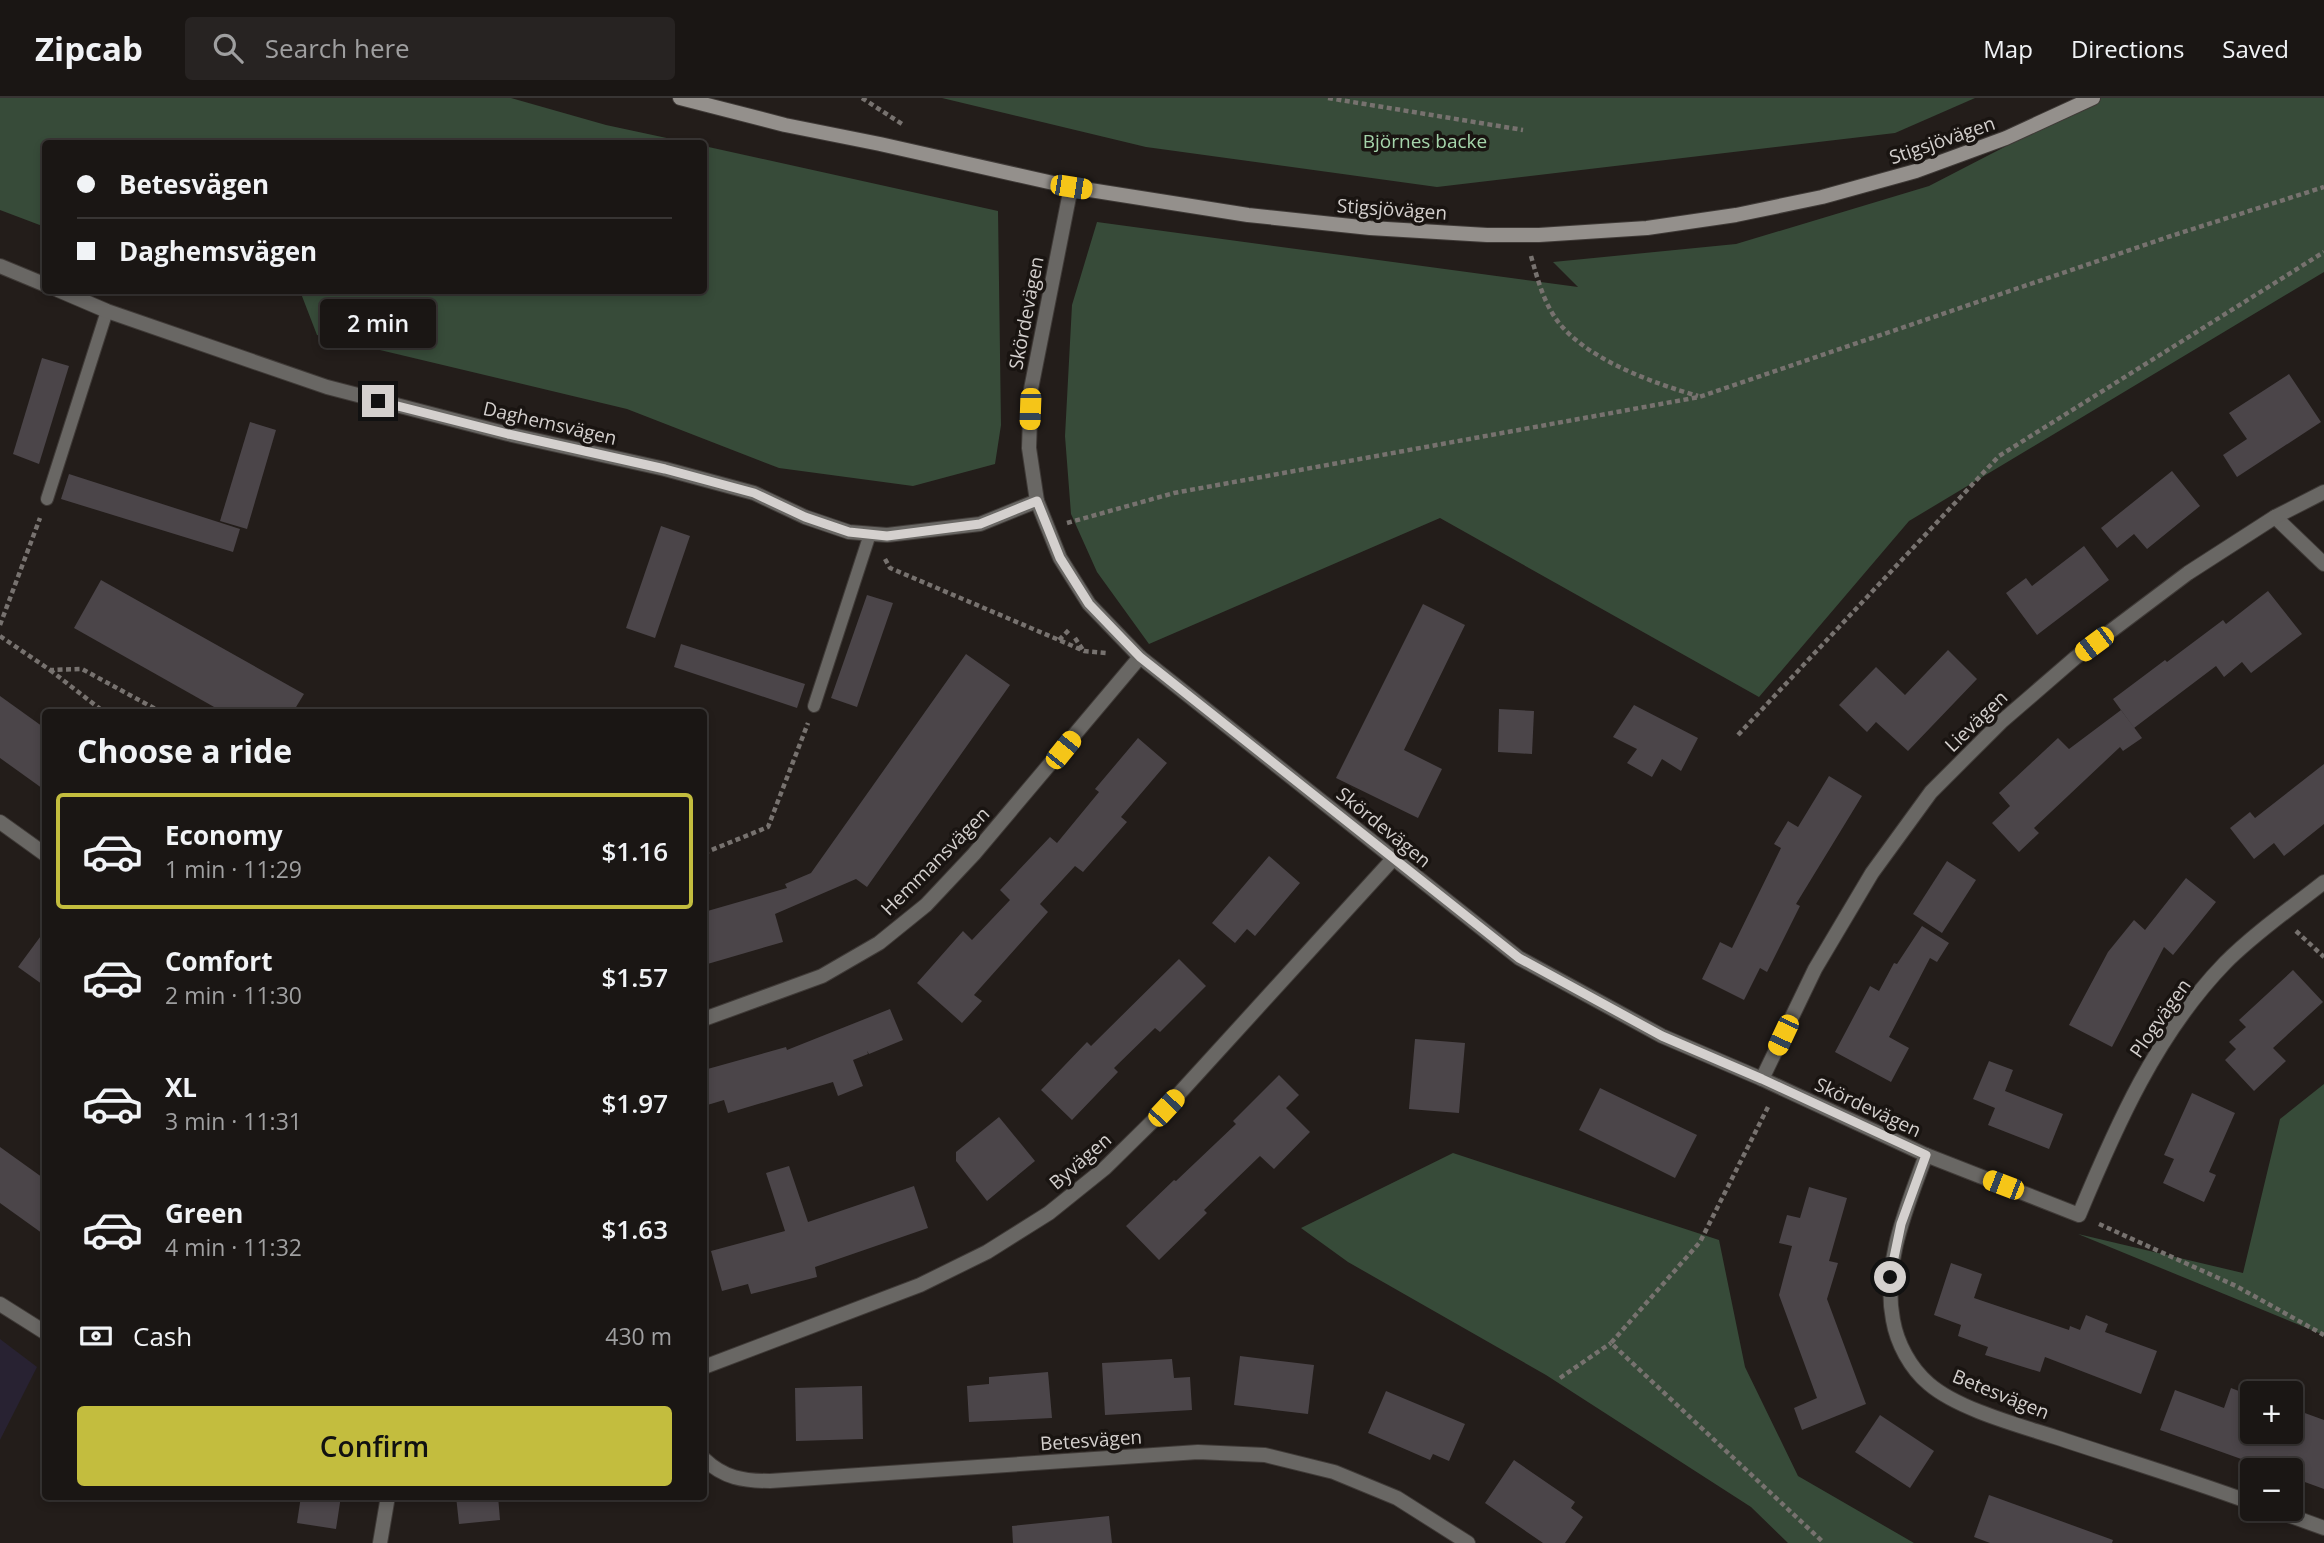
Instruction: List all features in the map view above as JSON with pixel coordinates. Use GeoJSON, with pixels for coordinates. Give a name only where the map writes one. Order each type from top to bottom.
{"type":"FeatureCollection","features":[{"type":"Feature","properties":{"kind":"main road","name":"Stigsjövägen"},"geometry":{"type":"LineString","coordinates":[[680,98],[785,125],[1071,187],[1248,215],[1370,228],[1487,235],[1539,235],[1647,228],[1736,215],[1810,200],[1916,171],[2006,138],[2093,98]]}},
{"type":"Feature","properties":{"kind":"street","name":"Skördevägen"},"geometry":{"type":"LineString","coordinates":[[1071,187],[1031,390],[1030,448],[1037,501],[1060,558],[1089,604],[1140,657],[1519,958],[1662,1036],[1926,1155],[2079,1215]]}},
{"type":"Feature","properties":{"kind":"street"},"geometry":{"type":"LineString","coordinates":[[0,266],[42,283]]}},
{"type":"Feature","properties":{"kind":"street","name":"Daghemsvägen"},"geometry":{"type":"LineString","coordinates":[[67,294],[107,311],[327,387],[754,493],[805,517],[849,532],[887,536],[980,524],[1037,501]]}},
{"type":"Feature","properties":{"kind":"street","name":"Lievägen"},"geometry":{"type":"LineString","coordinates":[[1762,1079],[1815,969],[1872,873],[1931,793],[2001,722],[2075,658],[2188,573],[2275,517],[2324,492]]}},
{"type":"Feature","properties":{"kind":"street"},"geometry":{"type":"LineString","coordinates":[[2275,517],[2324,564]]}},
{"type":"Feature","properties":{"kind":"street","name":"Hemmansvägen"},"geometry":{"type":"LineString","coordinates":[[707,1018],[822,976],[879,943],[926,905],[1048,769],[1140,657]]}},
{"type":"Feature","properties":{"kind":"street"},"geometry":{"type":"LineString","coordinates":[[0,822],[42,852]]}},
{"type":"Feature","properties":{"kind":"street","name":"Byvägen"},"geometry":{"type":"LineString","coordinates":[[707,1366],[920,1285],[987,1252],[1049,1213],[1105,1168],[1166,1108],[1393,859]]}},
{"type":"Feature","properties":{"kind":"street","name":"Plogvägen"},"geometry":{"type":"LineString","coordinates":[[2079,1215],[2108,1147],[2144,1076],[2184,1012],[2226,963],[2324,882]]}},
{"type":"Feature","properties":{"kind":"street","name":"Betesvägen"},"geometry":{"type":"LineString","coordinates":[[1926,1155],[1901,1224],[1890,1277],[1893,1320],[1904,1354],[1928,1384],[1955,1400],[2000,1419],[2240,1499]]}},
{"type":"Feature","properties":{"kind":"street"},"geometry":{"type":"LineString","coordinates":[[0,1304],[42,1330]]}},
{"type":"Feature","properties":{"kind":"street","name":"Betesvägen"},"geometry":{"type":"LineString","coordinates":[[707,1462],[741,1481],[770,1481],[1198,1452],[1265,1455],[1334,1472],[1397,1498],[1468,1543]]}},
{"type":"Feature","properties":{"kind":"street"},"geometry":{"type":"LineString","coordinates":[[380,1543],[387,1500]]}},
{"type":"Feature","properties":{"kind":"street"},"geometry":{"type":"LineString","coordinates":[[2303,1520],[2324,1528]]}},
{"type":"Feature","properties":{"kind":"lane"},"geometry":{"type":"LineString","coordinates":[[47,499],[107,311]]}},
{"type":"Feature","properties":{"kind":"lane"},"geometry":{"type":"LineString","coordinates":[[814,706],[870,534]]}},
{"type":"Feature","properties":{"kind":"path"},"geometry":{"type":"LineString","coordinates":[[1328,98],[1523,130]]}},
{"type":"Feature","properties":{"kind":"path"},"geometry":{"type":"LineString","coordinates":[[1049,528],[1174,493],[1699,397],[2171,236],[2324,187]]}},
{"type":"Feature","properties":{"kind":"path"},"geometry":{"type":"LineString","coordinates":[[1738,735],[1999,456],[2324,252]]}},
{"type":"Feature","properties":{"kind":"path"},"geometry":{"type":"LineString","coordinates":[[1530,254],[1540,289],[1555,318],[1577,340],[1611,363],[1661,385],[1699,397]]}},
{"type":"Feature","properties":{"kind":"path"},"geometry":{"type":"LineString","coordinates":[[0,625],[47,499]]}},
{"type":"Feature","properties":{"kind":"path"},"geometry":{"type":"LineString","coordinates":[[870,534],[890,568],[1084,650],[1140,657]]}},
{"type":"Feature","properties":{"kind":"path"},"geometry":{"type":"LineString","coordinates":[[1059,640],[1069,630]]}},
{"type":"Feature","properties":{"kind":"path"},"geometry":{"type":"LineString","coordinates":[[0,636],[100,709]]}},
{"type":"Feature","properties":{"kind":"path"},"geometry":{"type":"LineString","coordinates":[[1075,638],[1084,650]]}},
{"type":"Feature","properties":{"kind":"path"},"geometry":{"type":"LineString","coordinates":[[50,670],[82,669],[155,709]]}},
{"type":"Feature","properties":{"kind":"path"},"geometry":{"type":"LineString","coordinates":[[707,852],[768,827],[814,706]]}},
{"type":"Feature","properties":{"kind":"path"},"geometry":{"type":"LineString","coordinates":[[2280,916],[2324,957]]}},
{"type":"Feature","properties":{"kind":"path"},"geometry":{"type":"LineString","coordinates":[[1560,1378],[1611,1343],[1700,1242],[1778,1087]]}},
{"type":"Feature","properties":{"kind":"path"},"geometry":{"type":"LineString","coordinates":[[2079,1215],[2236,1286],[2324,1335]]}},
{"type":"Feature","properties":{"kind":"path"},"geometry":{"type":"LineString","coordinates":[[1611,1343],[1824,1543]]}},
{"type":"Feature","properties":{"kind":"shaded area"},"geometry":{"type":"Polygon","coordinates":[[[0,1339],[37,1367],[0,1440],[0,1339]]]}},
{"type":"Feature","properties":{"kind":"green space"},"geometry":{"type":"Polygon","coordinates":[[[0,98],[511,98],[606,125],[676,140],[42,140],[42,226],[0,210],[0,98]]]}},
{"type":"Feature","properties":{"kind":"green space","name":"Björnes backe"},"geometry":{"type":"Polygon","coordinates":[[[942,98],[1975,98],[1895,133],[1437,187],[1146,147],[942,98]]]}},
{"type":"Feature","properties":{"kind":"green space"},"geometry":{"type":"Polygon","coordinates":[[[2099,98],[2324,98],[2324,272],[1909,521],[1759,697],[1440,518],[1149,644],[1097,572],[1071,514],[1065,436],[1072,305],[1097,222],[1578,287],[1553,262],[1736,244],[1929,186],[2099,98]]]}},
{"type":"Feature","properties":{"kind":"green space"},"geometry":{"type":"Polygon","coordinates":[[[707,147],[998,211],[1001,425],[995,464],[913,486],[779,468],[627,409],[317,335],[301,294],[707,294],[707,147]]]}},
{"type":"Feature","properties":{"kind":"green space"},"geometry":{"type":"Polygon","coordinates":[[[2324,1084],[2324,1335],[2078,1234],[2243,1273],[2280,1119],[2324,1084]]]}},
{"type":"Feature","properties":{"kind":"green space"},"geometry":{"type":"Polygon","coordinates":[[[1453,1153],[1719,1240],[1745,1367],[1798,1476],[1914,1543],[1788,1543],[1751,1507],[1546,1375],[1348,1262],[1301,1228],[1453,1153]]]}},
{"type":"Feature","properties":{"kind":"building"},"geometry":{"type":"Polygon","coordinates":[[[42,358],[69,366],[39,464],[13,454],[42,358]]]}},
{"type":"Feature","properties":{"kind":"building"},"geometry":{"type":"Polygon","coordinates":[[[2289,374],[2321,422],[2237,477],[2223,455],[2247,439],[2229,413],[2289,374]]]}},
{"type":"Feature","properties":{"kind":"building"},"geometry":{"type":"Polygon","coordinates":[[[250,422],[276,430],[247,529],[220,521],[250,422]]]}},
{"type":"Feature","properties":{"kind":"building"},"geometry":{"type":"Polygon","coordinates":[[[2172,471],[2200,506],[2147,549],[2134,534],[2117,548],[2101,528],[2172,471]]]}},
{"type":"Feature","properties":{"kind":"building"},"geometry":{"type":"Polygon","coordinates":[[[69,474],[240,529],[233,552],[61,499],[69,474]]]}},
{"type":"Feature","properties":{"kind":"building"},"geometry":{"type":"Polygon","coordinates":[[[661,526],[690,536],[655,638],[626,628],[661,526]]]}},
{"type":"Feature","properties":{"kind":"building"},"geometry":{"type":"Polygon","coordinates":[[[2084,546],[2109,580],[2037,635],[2006,593],[2026,578],[2032,586],[2084,546]]]}},
{"type":"Feature","properties":{"kind":"building"},"geometry":{"type":"Polygon","coordinates":[[[101,580],[304,694],[295,709],[218,709],[74,628],[101,580]]]}},
{"type":"Feature","properties":{"kind":"building"},"geometry":{"type":"Polygon","coordinates":[[[2268,591],[2302,634],[2251,673],[2242,662],[2224,677],[2216,666],[2134,728],[2113,699],[2223,620],[2226,624],[2268,591]]]}},
{"type":"Feature","properties":{"kind":"building"},"geometry":{"type":"Polygon","coordinates":[[[867,595],[893,603],[857,707],[831,698],[867,595]]]}},
{"type":"Feature","properties":{"kind":"building"},"geometry":{"type":"Polygon","coordinates":[[[1423,604],[1465,625],[1404,750],[1442,769],[1418,818],[1336,778],[1423,604]]]}},
{"type":"Feature","properties":{"kind":"building"},"geometry":{"type":"Polygon","coordinates":[[[681,644],[805,684],[797,708],[674,667],[681,644]]]}},
{"type":"Feature","properties":{"kind":"building"},"geometry":{"type":"Polygon","coordinates":[[[1948,650],[1977,679],[1908,751],[1876,722],[1867,732],[1839,705],[1876,667],[1905,695],[1948,650]]]}},
{"type":"Feature","properties":{"kind":"building"},"geometry":{"type":"Polygon","coordinates":[[[966,654],[1010,685],[867,887],[856,879],[775,914],[783,942],[707,964],[707,911],[787,888],[785,884],[811,873],[966,654]]]}},
{"type":"Feature","properties":{"kind":"building"},"geometry":{"type":"Polygon","coordinates":[[[0,696],[42,726],[42,788],[0,758],[0,696]]]}},
{"type":"Feature","properties":{"kind":"building"},"geometry":{"type":"Polygon","coordinates":[[[1634,705],[1698,738],[1681,771],[1662,759],[1652,777],[1627,763],[1637,749],[1613,737],[1634,705]]]}},
{"type":"Feature","properties":{"kind":"building"},"geometry":{"type":"Polygon","coordinates":[[[1499,709],[1534,711],[1532,754],[1498,752],[1499,709]]]}},
{"type":"Feature","properties":{"kind":"building"},"geometry":{"type":"Polygon","coordinates":[[[2121,710],[2142,738],[2123,751],[2120,747],[2034,828],[2039,833],[2019,852],[1992,823],[2010,806],[1999,793],[2058,738],[2069,749],[2121,710]]]}},
{"type":"Feature","properties":{"kind":"building"},"geometry":{"type":"Polygon","coordinates":[[[1138,738],[1167,763],[1121,817],[1127,822],[1083,872],[1075,866],[1040,904],[1048,912],[974,995],[982,1001],[962,1023],[917,983],[963,931],[972,940],[1010,900],[1000,890],[1050,837],[1057,843],[1099,792],[1095,789],[1138,738]]]}},
{"type":"Feature","properties":{"kind":"building"},"geometry":{"type":"Polygon","coordinates":[[[2324,764],[2324,824],[2284,856],[2274,843],[2254,859],[2230,828],[2250,812],[2255,818],[2324,764]]]}},
{"type":"Feature","properties":{"kind":"building"},"geometry":{"type":"Polygon","coordinates":[[[1829,776],[1862,796],[1796,904],[1800,906],[1767,972],[1760,968],[1744,1000],[1702,979],[1720,942],[1732,948],[1781,848],[1774,844],[1788,821],[1798,827],[1829,776]]]}},
{"type":"Feature","properties":{"kind":"building"},"geometry":{"type":"Polygon","coordinates":[[[1269,856],[1300,883],[1255,936],[1247,929],[1235,943],[1212,923],[1269,856]]]}},
{"type":"Feature","properties":{"kind":"building"},"geometry":{"type":"Polygon","coordinates":[[[1947,861],[1976,880],[1942,933],[1913,914],[1947,861]]]}},
{"type":"Feature","properties":{"kind":"building"},"geometry":{"type":"Polygon","coordinates":[[[2186,878],[2216,902],[2173,955],[2164,947],[2112,1047],[2069,1025],[2108,952],[2134,920],[2145,930],[2186,878]]]}},
{"type":"Feature","properties":{"kind":"building"},"geometry":{"type":"Polygon","coordinates":[[[1922,926],[1949,943],[1937,962],[1930,958],[1889,1037],[1909,1048],[1891,1082],[1835,1052],[1870,986],[1879,991],[1894,963],[1897,964],[1922,926]]]}},
{"type":"Feature","properties":{"kind":"building"},"geometry":{"type":"Polygon","coordinates":[[[42,934],[42,984],[18,967],[42,934]]]}},
{"type":"Feature","properties":{"kind":"building"},"geometry":{"type":"Polygon","coordinates":[[[1179,959],[1206,986],[1160,1032],[1155,1028],[1114,1068],[1118,1072],[1072,1120],[1041,1090],[1087,1042],[1091,1046],[1179,959]]]}},
{"type":"Feature","properties":{"kind":"building"},"geometry":{"type":"Polygon","coordinates":[[[2293,970],[2323,1002],[2273,1048],[2286,1061],[2254,1091],[2225,1060],[2236,1049],[2229,1042],[2246,1027],[2239,1020],[2293,970]]]}},
{"type":"Feature","properties":{"kind":"building"},"geometry":{"type":"Polygon","coordinates":[[[890,1009],[903,1040],[869,1054],[867,1051],[868,1054],[853,1060],[863,1086],[838,1096],[833,1082],[728,1113],[724,1100],[707,1105],[707,1069],[786,1047],[787,1050],[890,1009]]]}},
{"type":"Feature","properties":{"kind":"building"},"geometry":{"type":"Polygon","coordinates":[[[1415,1039],[1465,1043],[1459,1113],[1409,1109],[1415,1039]]]}},
{"type":"Feature","properties":{"kind":"building"},"geometry":{"type":"Polygon","coordinates":[[[1989,1061],[2013,1070],[2005,1091],[2063,1114],[2049,1149],[1988,1125],[1995,1108],[1973,1099],[1989,1061]]]}},
{"type":"Feature","properties":{"kind":"building"},"geometry":{"type":"Polygon","coordinates":[[[1279,1075],[1299,1095],[1286,1108],[1310,1132],[1274,1169],[1260,1156],[1204,1210],[1207,1213],[1159,1260],[1126,1226],[1236,1124],[1233,1121],[1279,1075]]]}},
{"type":"Feature","properties":{"kind":"building"},"geometry":{"type":"Polygon","coordinates":[[[1600,1088],[1697,1135],[1675,1178],[1579,1130],[1600,1088]]]}},
{"type":"Feature","properties":{"kind":"building"},"geometry":{"type":"Polygon","coordinates":[[[2192,1093],[2235,1113],[2209,1172],[2216,1175],[2204,1202],[2163,1183],[2174,1159],[2164,1155],[2192,1093]]]}},
{"type":"Feature","properties":{"kind":"building"},"geometry":{"type":"Polygon","coordinates":[[[999,1117],[1035,1161],[987,1201],[956,1161],[956,1152],[999,1117]]]}},
{"type":"Feature","properties":{"kind":"building"},"geometry":{"type":"Polygon","coordinates":[[[0,1147],[42,1177],[42,1233],[0,1203],[0,1147]]]}},
{"type":"Feature","properties":{"kind":"building"},"geometry":{"type":"Polygon","coordinates":[[[789,1166],[808,1222],[914,1186],[928,1228],[815,1267],[817,1277],[751,1294],[748,1284],[722,1291],[711,1251],[785,1231],[766,1173],[789,1166]]]}},
{"type":"Feature","properties":{"kind":"building"},"geometry":{"type":"Polygon","coordinates":[[[1809,1187],[1847,1198],[1829,1261],[1838,1263],[1827,1299],[1866,1404],[1802,1430],[1794,1408],[1817,1398],[1779,1295],[1792,1246],[1779,1243],[1787,1215],[1800,1218],[1809,1187]]]}},
{"type":"Feature","properties":{"kind":"building"},"geometry":{"type":"Polygon","coordinates":[[[1951,1263],[1982,1274],[1974,1298],[2069,1330],[2070,1326],[2080,1330],[2086,1315],[2108,1324],[2105,1332],[2157,1351],[2141,1394],[2045,1357],[2040,1372],[1985,1355],[1988,1347],[1958,1336],[1961,1325],[1934,1315],[1951,1263]]]}},
{"type":"Feature","properties":{"kind":"building"},"geometry":{"type":"Polygon","coordinates":[[[1240,1356],[1314,1365],[1308,1414],[1234,1405],[1240,1356]]]}},
{"type":"Feature","properties":{"kind":"building"},"geometry":{"type":"Polygon","coordinates":[[[1172,1359],[1174,1378],[1190,1377],[1192,1410],[1105,1415],[1102,1363],[1172,1359]]]}},
{"type":"Feature","properties":{"kind":"building"},"geometry":{"type":"Polygon","coordinates":[[[1048,1372],[1052,1418],[969,1422],[967,1386],[989,1384],[989,1377],[1048,1372]]]}},
{"type":"Feature","properties":{"kind":"building"},"geometry":{"type":"Polygon","coordinates":[[[862,1386],[863,1439],[796,1441],[795,1388],[862,1386]]]}},
{"type":"Feature","properties":{"kind":"building"},"geometry":{"type":"Polygon","coordinates":[[[2231,1388],[2240,1391],[2240,1444],[2303,1444],[2303,1412],[2324,1420],[2324,1489],[2303,1481],[2303,1458],[2240,1459],[2160,1430],[2175,1390],[2224,1408],[2231,1388]]]}},
{"type":"Feature","properties":{"kind":"building"},"geometry":{"type":"Polygon","coordinates":[[[1386,1391],[1465,1424],[1449,1461],[1433,1454],[1430,1460],[1368,1433],[1386,1391]]]}},
{"type":"Feature","properties":{"kind":"building"},"geometry":{"type":"Polygon","coordinates":[[[1880,1415],[1934,1451],[1910,1488],[1855,1452],[1880,1415]]]}},
{"type":"Feature","properties":{"kind":"building"},"geometry":{"type":"Polygon","coordinates":[[[1514,1460],[1575,1502],[1571,1508],[1583,1517],[1565,1543],[1543,1543],[1485,1503],[1514,1460]]]}},
{"type":"Feature","properties":{"kind":"building"},"geometry":{"type":"Polygon","coordinates":[[[1989,1495],[2113,1540],[2112,1543],[1990,1543],[1974,1537],[1989,1495]]]}},
{"type":"Feature","properties":{"kind":"building"},"geometry":{"type":"Polygon","coordinates":[[[300,1500],[340,1500],[336,1529],[297,1523],[300,1500]]]}},
{"type":"Feature","properties":{"kind":"building"},"geometry":{"type":"Polygon","coordinates":[[[456,1500],[498,1500],[500,1520],[459,1524],[456,1500]]]}},
{"type":"Feature","properties":{"kind":"building"},"geometry":{"type":"Polygon","coordinates":[[[1109,1516],[1112,1543],[1013,1543],[1012,1526],[1109,1516]]]}},
{"type":"Feature","properties":{"kind":"route"},"geometry":{"type":"LineString","coordinates":[[378,401],[508,434],[665,469],[754,493],[805,517],[849,532],[887,536],[980,524],[1037,501],[1060,558],[1089,604],[1140,657],[1519,958],[1602,1006],[1662,1036],[1926,1155],[1901,1224],[1890,1277]]}}]}
